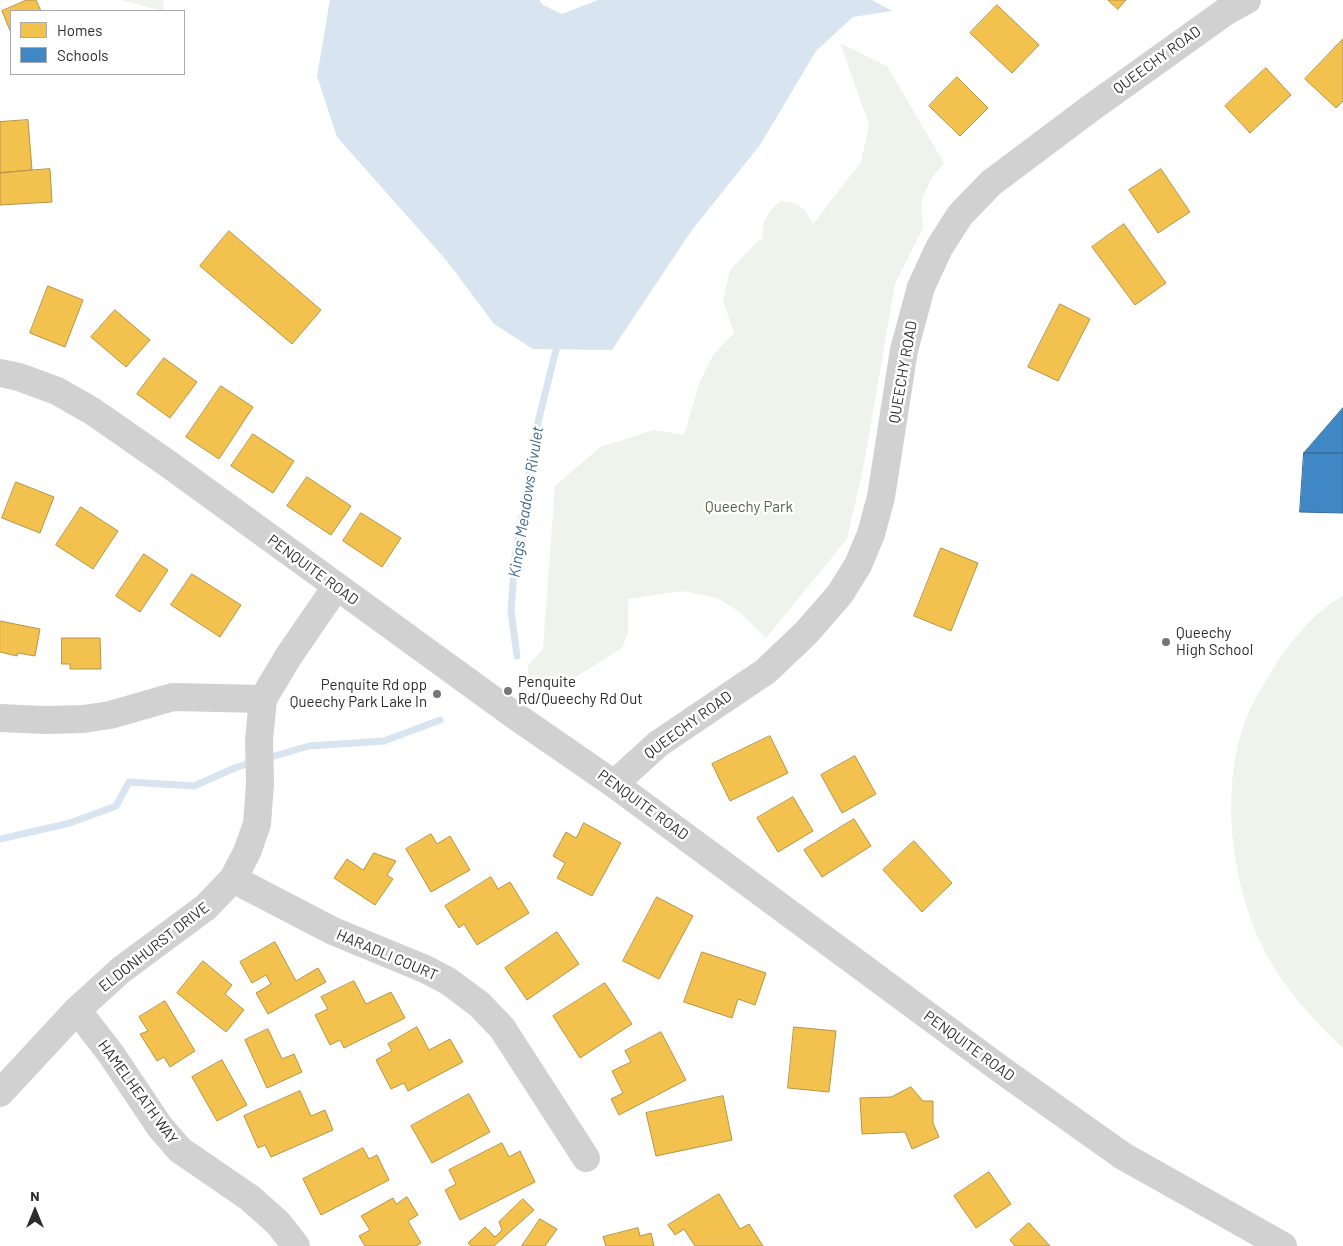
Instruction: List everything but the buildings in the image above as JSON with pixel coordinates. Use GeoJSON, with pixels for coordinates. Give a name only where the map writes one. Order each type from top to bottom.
{"type":"FeatureCollection","features":[{"type":"Feature","properties":{"kind":"street","name":"QUEECHY ROAD"},"geometry":{"type":"LineString","coordinates":[[614,784],[658,744],[766,670],[806,633],[840,594],[858,565],[871,534],[881,497],[904,350],[921,287],[939,248],[960,215],[991,183],[1090,108],[1225,12],[1247,0]]}},
{"type":"Feature","properties":{"kind":"street","name":"PENQUITE ROAD"},"geometry":{"type":"LineString","coordinates":[[0,373],[19,377],[57,391],[92,411],[514,715],[614,784],[1003,1071],[1123,1156],[1283,1246]]}},
{"type":"Feature","properties":{"kind":"street","name":"ELDONHURST DRIVE"},"geometry":{"type":"LineString","coordinates":[[0,1093],[77,1010],[121,970],[206,908],[233,879],[247,852],[256,824],[260,784],[259,740],[263,699],[288,657],[336,587]]}},
{"type":"Feature","properties":{"kind":"street"},"geometry":{"type":"LineString","coordinates":[[0,718],[84,719],[110,715],[173,697],[263,699]]}},
{"type":"Feature","properties":{"kind":"street","name":"HARADLI COURT"},"geometry":{"type":"LineString","coordinates":[[233,879],[333,932],[425,969],[448,981],[479,1004],[502,1028],[586,1158]]}},
{"type":"Feature","properties":{"kind":"street","name":"HAMELHEATH WAY"},"geometry":{"type":"LineString","coordinates":[[77,1010],[111,1054],[160,1127],[180,1150],[250,1198],[278,1223],[296,1246]]}},
{"type":"Feature","properties":{"kind":"green space"},"geometry":{"type":"Polygon","coordinates":[[[121,0],[163,0],[164,10],[121,0]]]}},
{"type":"Feature","properties":{"kind":"green space","name":"Queechy Park"},"geometry":{"type":"Polygon","coordinates":[[[840,43],[887,66],[944,163],[931,179],[921,201],[923,228],[895,284],[864,464],[847,539],[766,638],[741,613],[717,598],[681,591],[628,599],[628,633],[622,648],[576,677],[541,686],[528,677],[528,665],[543,649],[555,486],[600,447],[654,430],[684,435],[699,384],[713,355],[734,333],[723,301],[730,270],[760,239],[763,240],[764,222],[771,210],[780,201],[797,204],[807,214],[813,224],[861,162],[869,125],[840,43]]]}},
{"type":"Feature","properties":{"kind":"green space"},"geometry":{"type":"Polygon","coordinates":[[[1343,596],[1343,1048],[1287,987],[1261,944],[1243,894],[1237,867],[1231,811],[1232,783],[1236,756],[1242,730],[1256,698],[1273,669],[1295,638],[1322,610],[1343,596]]]}},
{"type":"Feature","properties":{"kind":"shaded area"},"geometry":{"type":"Polygon","coordinates":[[[330,0],[539,0],[543,5],[562,14],[598,0],[872,0],[892,11],[853,17],[816,51],[760,145],[692,230],[612,350],[533,349],[494,324],[447,261],[337,137],[317,76],[330,0]]]}},
{"type":"Feature","properties":{"kind":"waterway","name":"Kings Meadows Rivulet"},"geometry":{"type":"LineString","coordinates":[[517,656],[511,611],[515,556],[539,418],[556,350]]}},
{"type":"Feature","properties":{"kind":"waterway","name":"Kings Meadows Rivulet"},"geometry":{"type":"LineString","coordinates":[[264,759],[309,746],[384,741],[440,720]]}},
{"type":"Feature","properties":{"kind":"waterway","name":"Kings Meadows Rivulet"},"geometry":{"type":"LineString","coordinates":[[0,839],[70,823],[116,806],[129,782],[194,786],[237,767],[254,762]]}},
{"type":"Feature","properties":{"kind":"place","name":"Queechy High School"},"geometry":{"type":"Point","coordinates":[1166,642]}},
{"type":"Feature","properties":{"kind":"place","name":"Penquite Rd/Queechy Rd Out"},"geometry":{"type":"Point","coordinates":[508,691]}},
{"type":"Feature","properties":{"kind":"place","name":"Penquite Rd opp Queechy Park Lake In"},"geometry":{"type":"Point","coordinates":[437,694]}}]}
